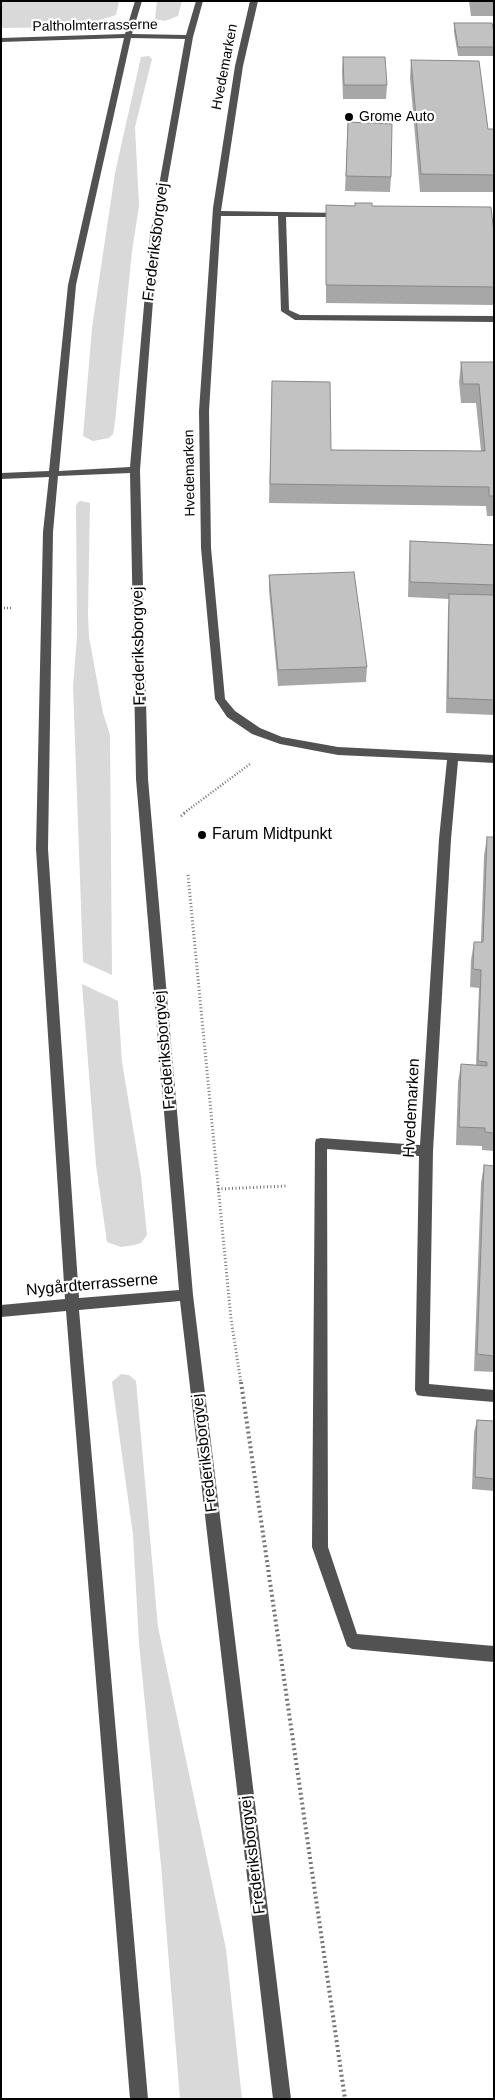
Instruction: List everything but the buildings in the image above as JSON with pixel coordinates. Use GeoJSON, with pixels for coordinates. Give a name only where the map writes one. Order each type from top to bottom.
{"type":"FeatureCollection","features":[{"type":"Feature","properties":{"kind":"street"},"geometry":{"type":"LineString","coordinates":[[139,1],[128,36],[72,285],[48,532],[42,849],[72,1304],[139,2099]]}},
{"type":"Feature","properties":{"kind":"street","name":"Frederiksborgvej"},"geometry":{"type":"LineString","coordinates":[[200,1],[189,37],[154,236],[135,470],[142,780],[186,1295],[282,2099]]}},
{"type":"Feature","properties":{"kind":"street","name":"Hvedemarken"},"geometry":{"type":"LineString","coordinates":[[254,1],[239,66],[217,213],[204,411],[206,548],[220,699],[231,714],[256,732],[280,740],[338,751],[494,759]]}},
{"type":"Feature","properties":{"kind":"street","name":"Paltholmterrasserne"},"geometry":{"type":"LineString","coordinates":[[1,40],[128,36],[189,37]]}},
{"type":"Feature","properties":{"kind":"street"},"geometry":{"type":"LineString","coordinates":[[217,213],[349,215]]}},
{"type":"Feature","properties":{"kind":"street"},"geometry":{"type":"LineString","coordinates":[[282,214],[285,312],[298,318],[494,319]]}},
{"type":"Feature","properties":{"kind":"street"},"geometry":{"type":"LineString","coordinates":[[1,476],[135,470]]}},
{"type":"Feature","properties":{"kind":"street","name":"Hvedemarken"},"geometry":{"type":"LineString","coordinates":[[453,757],[445,839],[426,1151],[422,1390],[494,1396]]}},
{"type":"Feature","properties":{"kind":"street"},"geometry":{"type":"LineString","coordinates":[[426,1151],[322,1142],[320,1547],[352,1641],[494,1654]]}},
{"type":"Feature","properties":{"kind":"street","name":"Nygårdterrasserne"},"geometry":{"type":"LineString","coordinates":[[1,1311],[186,1295]]}},
{"type":"Feature","properties":{"kind":"path"},"geometry":{"type":"LineString","coordinates":[[1,608],[16,608]]}},
{"type":"Feature","properties":{"kind":"path"},"geometry":{"type":"LineString","coordinates":[[181,816],[280,740]]}},
{"type":"Feature","properties":{"kind":"path"},"geometry":{"type":"LineString","coordinates":[[179,808],[182,826]]}},
{"type":"Feature","properties":{"kind":"path"},"geometry":{"type":"LineString","coordinates":[[187,874],[231,1319],[260,1502],[296,1770],[345,2099]]}},
{"type":"Feature","properties":{"kind":"path"},"geometry":{"type":"LineString","coordinates":[[218,1189],[321,1185]]}},
{"type":"Feature","properties":{"kind":"shaded area"},"geometry":{"type":"Polygon","coordinates":[[[1,1],[119,1],[116,15],[76,27],[1,28],[1,1]]]}},
{"type":"Feature","properties":{"kind":"shaded area"},"geometry":{"type":"Polygon","coordinates":[[[157,1],[182,1],[178,16],[165,21],[155,19],[157,1]]]}},
{"type":"Feature","properties":{"kind":"shaded area"},"geometry":{"type":"Polygon","coordinates":[[[149,56],[152,59],[135,127],[139,206],[132,251],[115,422],[113,434],[109,438],[93,441],[83,436],[92,328],[115,173],[141,57],[149,56]]]}},
{"type":"Feature","properties":{"kind":"shaded area"},"geometry":{"type":"Polygon","coordinates":[[[81,501],[90,503],[89,637],[103,713],[110,735],[112,975],[83,962],[73,686],[77,636],[76,506],[81,501]]]}},
{"type":"Feature","properties":{"kind":"shaded area"},"geometry":{"type":"Polygon","coordinates":[[[82,984],[118,1001],[122,1062],[141,1176],[147,1235],[141,1243],[134,1245],[121,1247],[107,1242],[96,1165],[82,984]]]}},
{"type":"Feature","properties":{"kind":"shaded area"},"geometry":{"type":"Polygon","coordinates":[[[121,1374],[129,1375],[136,1381],[158,1627],[226,1949],[242,2099],[180,2099],[161,1865],[139,1643],[133,1535],[112,1382],[121,1374]]]}},
{"type":"Feature","properties":{"kind":"place","name":"Grome Auto"},"geometry":{"type":"Point","coordinates":[349,117]}},
{"type":"Feature","properties":{"kind":"place","name":"Farum Midtpunkt"},"geometry":{"type":"Point","coordinates":[202,835]}}]}
